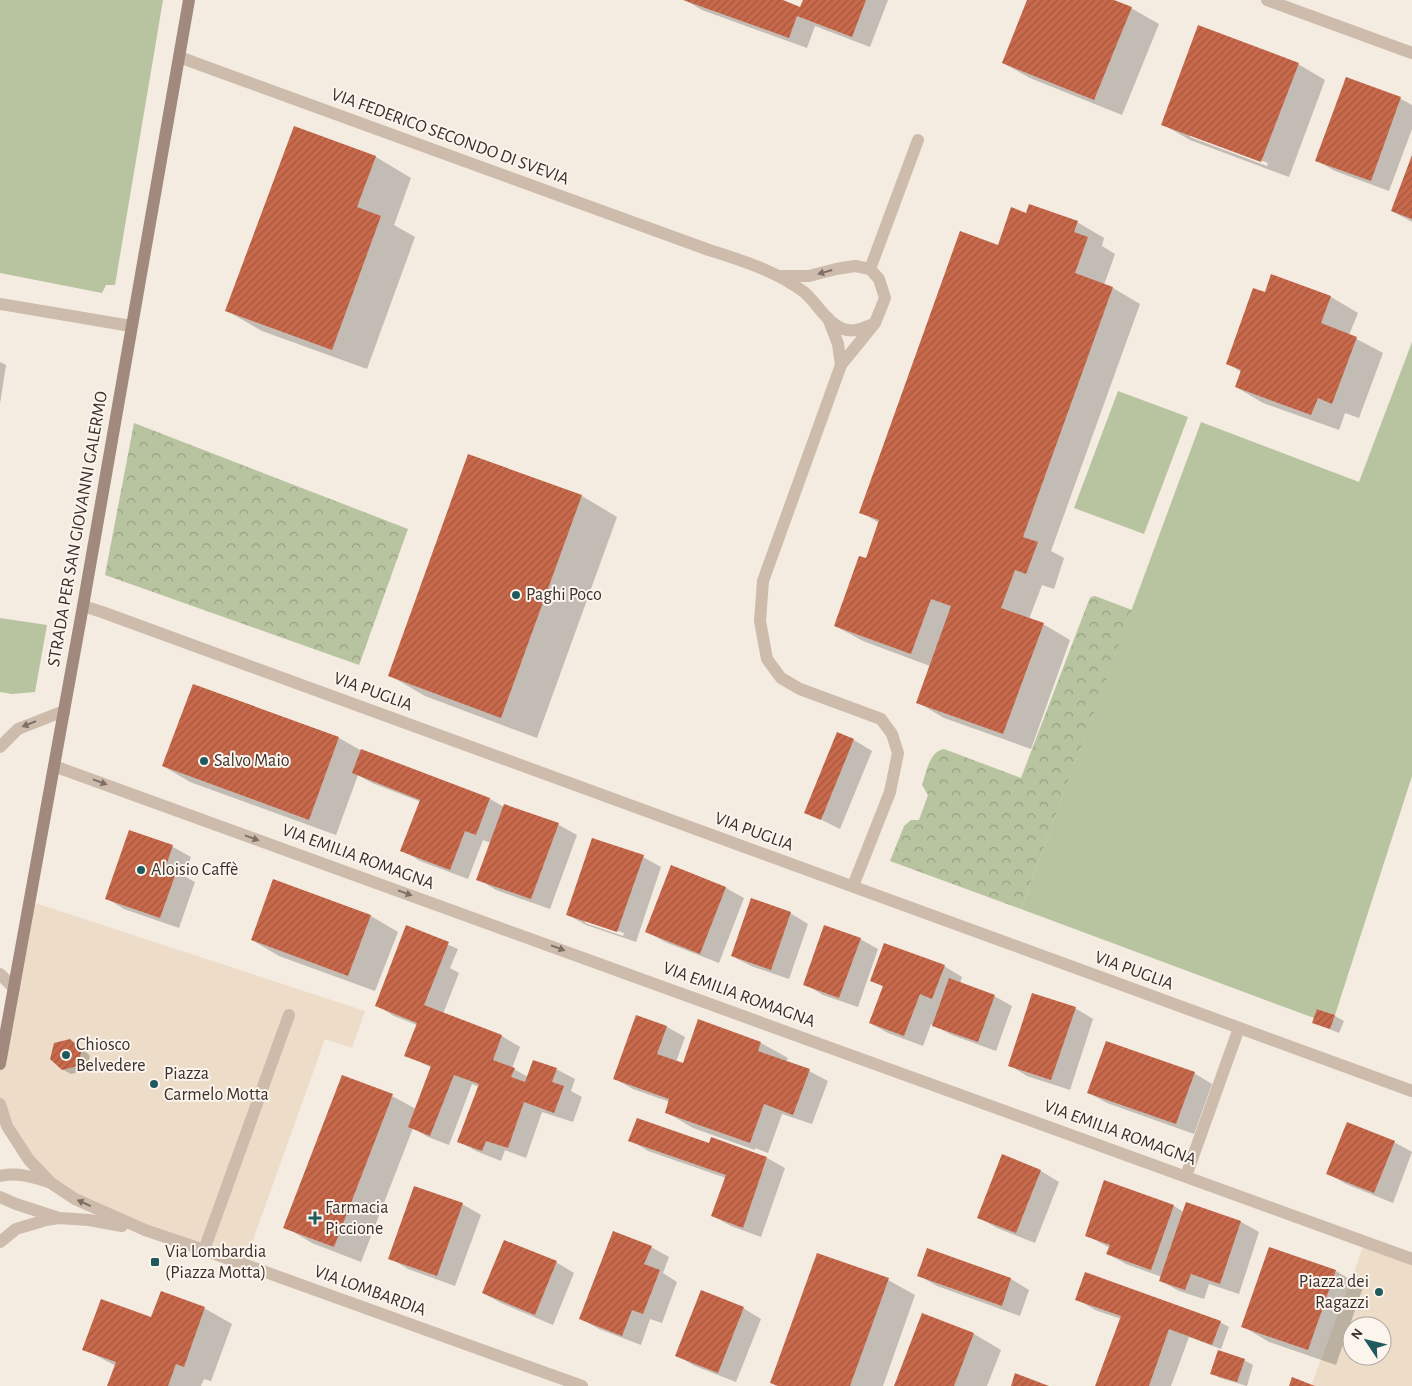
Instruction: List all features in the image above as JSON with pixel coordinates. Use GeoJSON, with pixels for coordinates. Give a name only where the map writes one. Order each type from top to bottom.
{"type":"FeatureCollection","features":[{"type":"Feature","properties":{"kind":"main road","name":"STRADA PER SAN GIOVANNI GALERMO"},"geometry":{"type":"LineString","coordinates":[[0,1064],[83,606],[189,0]]}},
{"type":"Feature","properties":{"kind":"street"},"geometry":{"type":"LineString","coordinates":[[1267,0],[1412,53]]}},
{"type":"Feature","properties":{"kind":"street","name":"VIA FEDERICO SECONDO DI SVEVIA"},"geometry":{"type":"LineString","coordinates":[[179,57],[780,276]]}},
{"type":"Feature","properties":{"kind":"street"},"geometry":{"type":"LineString","coordinates":[[870,269],[918,140]]}},
{"type":"Feature","properties":{"kind":"street"},"geometry":{"type":"LineString","coordinates":[[780,276],[809,276],[836,268],[855,266],[870,269],[879,279],[885,298],[875,323],[841,366],[763,581],[760,621],[767,659],[781,678],[800,689],[881,719],[892,734],[898,753],[890,792],[853,886]]}},
{"type":"Feature","properties":{"kind":"street"},"geometry":{"type":"LineString","coordinates":[[780,276],[805,293],[828,318],[843,328],[857,331],[875,323]]}},
{"type":"Feature","properties":{"kind":"street"},"geometry":{"type":"LineString","coordinates":[[0,304],[131,326]]}},
{"type":"Feature","properties":{"kind":"street"},"geometry":{"type":"LineString","coordinates":[[828,318],[838,344],[841,366]]}},
{"type":"Feature","properties":{"kind":"street","name":"VIA PUGLIA"},"geometry":{"type":"LineString","coordinates":[[83,606],[1412,1091]]}},
{"type":"Feature","properties":{"kind":"street"},"geometry":{"type":"LineString","coordinates":[[0,747],[18,729],[64,711]]}},
{"type":"Feature","properties":{"kind":"street","name":"VIA EMILIA ROMAGNA"},"geometry":{"type":"LineString","coordinates":[[54,766],[1412,1259]]}},
{"type":"Feature","properties":{"kind":"street"},"geometry":{"type":"LineString","coordinates":[[0,974],[14,988]]}},
{"type":"Feature","properties":{"kind":"street"},"geometry":{"type":"LineString","coordinates":[[204,1250],[289,1015]]}},
{"type":"Feature","properties":{"kind":"street"},"geometry":{"type":"LineString","coordinates":[[1186,1176],[1240,1028]]}},
{"type":"Feature","properties":{"kind":"street"},"geometry":{"type":"LineString","coordinates":[[0,1104],[6,1126],[29,1160],[51,1183],[75,1199],[144,1230]]}},
{"type":"Feature","properties":{"kind":"street"},"geometry":{"type":"LineString","coordinates":[[0,1176],[7,1174],[27,1175],[51,1183]]}},
{"type":"Feature","properties":{"kind":"street"},"geometry":{"type":"LineString","coordinates":[[0,1197],[59,1218]]}},
{"type":"Feature","properties":{"kind":"street"},"geometry":{"type":"LineString","coordinates":[[0,1242],[16,1229],[59,1218],[89,1220],[144,1230]]}},
{"type":"Feature","properties":{"kind":"street","name":"VIA LOMBARDIA"},"geometry":{"type":"LineString","coordinates":[[144,1230],[582,1386]]}},
{"type":"Feature","properties":{"kind":"green space"},"geometry":{"type":"Polygon","coordinates":[[[0,0],[163,0],[115,285],[106,285],[102,293],[0,273],[0,0]]]}},
{"type":"Feature","properties":{"kind":"green space"},"geometry":{"type":"Polygon","coordinates":[[[1412,342],[1412,776],[1335,1015],[1318,1009],[1314,1018],[1021,909],[1201,422],[1359,482],[1412,342]]]}},
{"type":"Feature","properties":{"kind":"green space"},"geometry":{"type":"Polygon","coordinates":[[[1118,391],[1188,417],[1144,534],[1074,508],[1118,391]]]}},
{"type":"Feature","properties":{"kind":"green space"},"geometry":{"type":"Polygon","coordinates":[[[134,423],[408,529],[359,665],[105,575],[134,423]]]}},
{"type":"Feature","properties":{"kind":"green space"},"geometry":{"type":"Polygon","coordinates":[[[1095,596],[1132,610],[1021,909],[890,861],[904,826],[911,820],[919,820],[928,795],[922,785],[932,758],[939,751],[944,749],[1021,778],[1089,600],[1095,596]]]}},
{"type":"Feature","properties":{"kind":"green space"},"geometry":{"type":"Polygon","coordinates":[[[0,618],[47,625],[35,692],[12,694],[0,692],[0,618]]]}},
{"type":"Feature","properties":{"kind":"shaded area","name":"Piazza Carmelo Motta"},"geometry":{"type":"Polygon","coordinates":[[[29,901],[365,1011],[352,1048],[325,1039],[244,1265],[204,1250],[51,1183],[0,1104],[0,1064],[29,901]]]}},
{"type":"Feature","properties":{"kind":"shaded area","name":"Piazza dei Ragazzi"},"geometry":{"type":"Polygon","coordinates":[[[1365,1242],[1412,1259],[1412,1386],[1316,1386],[1312,1384],[1365,1242]]]}},
{"type":"Feature","properties":{"kind":"building"},"geometry":{"type":"Polygon","coordinates":[[[683,0],[783,0],[800,7],[803,0],[866,0],[852,37],[797,16],[789,38],[683,0]]]}},
{"type":"Feature","properties":{"kind":"building"},"geometry":{"type":"Polygon","coordinates":[[[1027,0],[1114,0],[1132,7],[1094,100],[1002,63],[1027,0]]]}},
{"type":"Feature","properties":{"kind":"building"},"geometry":{"type":"Polygon","coordinates":[[[1198,25],[1299,63],[1261,162],[1161,125],[1198,25]]]}},
{"type":"Feature","properties":{"kind":"building"},"geometry":{"type":"Polygon","coordinates":[[[1346,77],[1401,97],[1371,181],[1315,161],[1346,77]]]}},
{"type":"Feature","properties":{"kind":"building"},"geometry":{"type":"Polygon","coordinates":[[[294,126],[376,156],[357,207],[381,216],[332,350],[225,311],[294,126]]]}},
{"type":"Feature","properties":{"kind":"building"},"geometry":{"type":"Polygon","coordinates":[[[1412,155],[1412,219],[1391,211],[1412,155]]]}},
{"type":"Feature","properties":{"kind":"building"},"geometry":{"type":"Polygon","coordinates":[[[1029,204],[1078,221],[1074,232],[1088,237],[1075,273],[1113,287],[1023,537],[1038,542],[1026,574],[1015,570],[1001,608],[1044,623],[1003,734],[916,703],[951,606],[931,599],[911,654],[834,626],[859,556],[866,558],[879,520],[859,513],[960,231],[998,245],[1011,207],[1026,213],[1029,204]]]}},
{"type":"Feature","properties":{"kind":"building"},"geometry":{"type":"Polygon","coordinates":[[[1271,274],[1331,296],[1321,323],[1357,337],[1332,404],[1318,398],[1311,415],[1235,387],[1241,370],[1226,364],[1253,288],[1265,292],[1271,274]]]}},
{"type":"Feature","properties":{"kind":"building"},"geometry":{"type":"Polygon","coordinates":[[[468,454],[582,495],[501,718],[388,676],[468,454]]]}},
{"type":"Feature","properties":{"kind":"building"},"geometry":{"type":"Polygon","coordinates":[[[193,684],[339,737],[309,820],[162,766],[193,684]]]}},
{"type":"Feature","properties":{"kind":"building"},"geometry":{"type":"Polygon","coordinates":[[[837,732],[854,739],[821,820],[804,813],[837,732]]]}},
{"type":"Feature","properties":{"kind":"building"},"geometry":{"type":"Polygon","coordinates":[[[361,749],[490,798],[476,835],[465,831],[450,870],[400,851],[420,800],[352,773],[361,749]]]}},
{"type":"Feature","properties":{"kind":"building"},"geometry":{"type":"Polygon","coordinates":[[[504,804],[559,823],[531,899],[476,880],[504,804]]]}},
{"type":"Feature","properties":{"kind":"building"},"geometry":{"type":"Polygon","coordinates":[[[129,830],[173,845],[166,866],[177,870],[160,918],[105,899],[129,830]]]}},
{"type":"Feature","properties":{"kind":"building"},"geometry":{"type":"Polygon","coordinates":[[[592,838],[644,855],[617,932],[566,915],[592,838]]]}},
{"type":"Feature","properties":{"kind":"building"},"geometry":{"type":"Polygon","coordinates":[[[671,865],[726,887],[700,954],[645,932],[671,865]]]}},
{"type":"Feature","properties":{"kind":"building"},"geometry":{"type":"Polygon","coordinates":[[[273,879],[371,915],[348,976],[251,940],[273,879]]]}},
{"type":"Feature","properties":{"kind":"building"},"geometry":{"type":"Polygon","coordinates":[[[751,898],[791,912],[771,970],[731,956],[751,898]]]}},
{"type":"Feature","properties":{"kind":"building"},"geometry":{"type":"Polygon","coordinates":[[[406,925],[449,942],[424,1005],[502,1035],[493,1060],[515,1068],[511,1077],[525,1082],[533,1060],[557,1068],[552,1082],[564,1086],[554,1113],[524,1102],[508,1148],[486,1141],[482,1151],[457,1142],[479,1084],[454,1075],[430,1136],[408,1127],[431,1066],[404,1056],[417,1023],[375,1006],[406,925]]]}},
{"type":"Feature","properties":{"kind":"building"},"geometry":{"type":"Polygon","coordinates":[[[824,925],[861,938],[839,998],[803,985],[824,925]]]}},
{"type":"Feature","properties":{"kind":"building"},"geometry":{"type":"Polygon","coordinates":[[[884,943],[945,965],[932,999],[920,994],[904,1036],[869,1023],[883,986],[870,981],[884,943]]]}},
{"type":"Feature","properties":{"kind":"building"},"geometry":{"type":"Polygon","coordinates":[[[949,978],[995,995],[978,1042],[932,1026],[949,978]]]}},
{"type":"Feature","properties":{"kind":"building"},"geometry":{"type":"Polygon","coordinates":[[[1032,993],[1076,1007],[1051,1080],[1008,1066],[1032,993]]]}},
{"type":"Feature","properties":{"kind":"building"},"geometry":{"type":"Polygon","coordinates":[[[1317,1009],[1335,1015],[1330,1029],[1312,1023],[1317,1009]]]}},
{"type":"Feature","properties":{"kind":"building"},"geometry":{"type":"Polygon","coordinates":[[[636,1015],[667,1026],[657,1054],[683,1063],[698,1019],[761,1042],[758,1051],[810,1069],[793,1115],[764,1104],[750,1143],[665,1113],[669,1099],[613,1079],[636,1015]]]}},
{"type":"Feature","properties":{"kind":"building","name":"Chiosco Belvedere"},"geometry":{"type":"Polygon","coordinates":[[[70,1039],[82,1050],[77,1066],[62,1070],[50,1059],[54,1043],[70,1039]]]}},
{"type":"Feature","properties":{"kind":"building"},"geometry":{"type":"Polygon","coordinates":[[[1106,1041],[1195,1072],[1176,1124],[1087,1093],[1106,1041]]]}},
{"type":"Feature","properties":{"kind":"building"},"geometry":{"type":"Polygon","coordinates":[[[342,1075],[393,1094],[334,1247],[283,1228],[342,1075]]]}},
{"type":"Feature","properties":{"kind":"building"},"geometry":{"type":"Polygon","coordinates":[[[637,1118],[709,1143],[711,1137],[767,1157],[743,1228],[711,1216],[726,1175],[628,1141],[637,1118]]]}},
{"type":"Feature","properties":{"kind":"building"},"geometry":{"type":"Polygon","coordinates":[[[1347,1122],[1395,1141],[1374,1193],[1326,1174],[1347,1122]]]}},
{"type":"Feature","properties":{"kind":"building"},"geometry":{"type":"Polygon","coordinates":[[[1002,1154],[1041,1170],[1016,1233],[977,1218],[1002,1154]]]}},
{"type":"Feature","properties":{"kind":"building"},"geometry":{"type":"Polygon","coordinates":[[[1104,1180],[1174,1205],[1151,1270],[1106,1254],[1110,1245],[1085,1236],[1104,1180]]]}},
{"type":"Feature","properties":{"kind":"building"},"geometry":{"type":"Polygon","coordinates":[[[414,1186],[463,1203],[437,1276],[388,1259],[414,1186]]]}},
{"type":"Feature","properties":{"kind":"building"},"geometry":{"type":"Polygon","coordinates":[[[1186,1202],[1241,1221],[1220,1284],[1191,1274],[1185,1290],[1159,1281],[1186,1202]]]}},
{"type":"Feature","properties":{"kind":"building"},"geometry":{"type":"Polygon","coordinates":[[[613,1231],[652,1246],[644,1264],[660,1270],[643,1314],[632,1310],[622,1336],[579,1319],[613,1231]]]}},
{"type":"Feature","properties":{"kind":"building"},"geometry":{"type":"Polygon","coordinates":[[[504,1240],[557,1261],[535,1315],[482,1293],[504,1240]]]}},
{"type":"Feature","properties":{"kind":"building"},"geometry":{"type":"Polygon","coordinates":[[[1269,1247],[1336,1270],[1308,1350],[1241,1327],[1269,1247]]]}},
{"type":"Feature","properties":{"kind":"building"},"geometry":{"type":"Polygon","coordinates":[[[927,1248],[1011,1278],[1002,1306],[917,1276],[927,1248]]]}},
{"type":"Feature","properties":{"kind":"building"},"geometry":{"type":"Polygon","coordinates":[[[817,1253],[889,1278],[850,1386],[778,1386],[770,1383],[817,1253]]]}},
{"type":"Feature","properties":{"kind":"building"},"geometry":{"type":"Polygon","coordinates":[[[1085,1272],[1221,1321],[1212,1345],[1169,1329],[1149,1386],[1095,1386],[1121,1316],[1075,1300],[1085,1272]]]}},
{"type":"Feature","properties":{"kind":"building"},"geometry":{"type":"Polygon","coordinates":[[[701,1290],[744,1307],[718,1373],[675,1356],[701,1290]]]}},
{"type":"Feature","properties":{"kind":"building"},"geometry":{"type":"Polygon","coordinates":[[[161,1291],[205,1307],[184,1367],[176,1364],[168,1386],[107,1386],[116,1362],[82,1350],[101,1299],[151,1317],[161,1291]]]}},
{"type":"Feature","properties":{"kind":"building"},"geometry":{"type":"Polygon","coordinates":[[[922,1313],[974,1333],[954,1386],[894,1386],[922,1313]]]}},
{"type":"Feature","properties":{"kind":"building"},"geometry":{"type":"Polygon","coordinates":[[[1218,1350],[1245,1359],[1237,1382],[1210,1374],[1218,1350]]]}},
{"type":"Feature","properties":{"kind":"building"},"geometry":{"type":"Polygon","coordinates":[[[1015,1373],[1049,1386],[1011,1386],[1015,1373]]]}},
{"type":"Feature","properties":{"kind":"building"},"geometry":{"type":"Polygon","coordinates":[[[1292,1377],[1315,1386],[1289,1386],[1292,1377]]]}},
{"type":"Feature","properties":{"kind":"place","name":"Paghi Poco"},"geometry":{"type":"Point","coordinates":[516,595]}},
{"type":"Feature","properties":{"kind":"place","name":"Salvo Maio"},"geometry":{"type":"Point","coordinates":[204,761]}},
{"type":"Feature","properties":{"kind":"place","name":"Aloisio Caffè"},"geometry":{"type":"Point","coordinates":[141,870]}},
{"type":"Feature","properties":{"kind":"place","name":"Chiosco Belvedere"},"geometry":{"type":"Point","coordinates":[66,1055]}},
{"type":"Feature","properties":{"kind":"place","name":"Piazza Carmelo Motta"},"geometry":{"type":"Point","coordinates":[154,1084]}},
{"type":"Feature","properties":{"kind":"place","name":"Farmacia Piccione"},"geometry":{"type":"Point","coordinates":[315,1218]}},
{"type":"Feature","properties":{"kind":"place","name":"Via Lombardia (Piazza Motta)"},"geometry":{"type":"Point","coordinates":[155,1262]}},
{"type":"Feature","properties":{"kind":"place","name":"Piazza dei Ragazzi"},"geometry":{"type":"Point","coordinates":[1379,1292]}}]}
